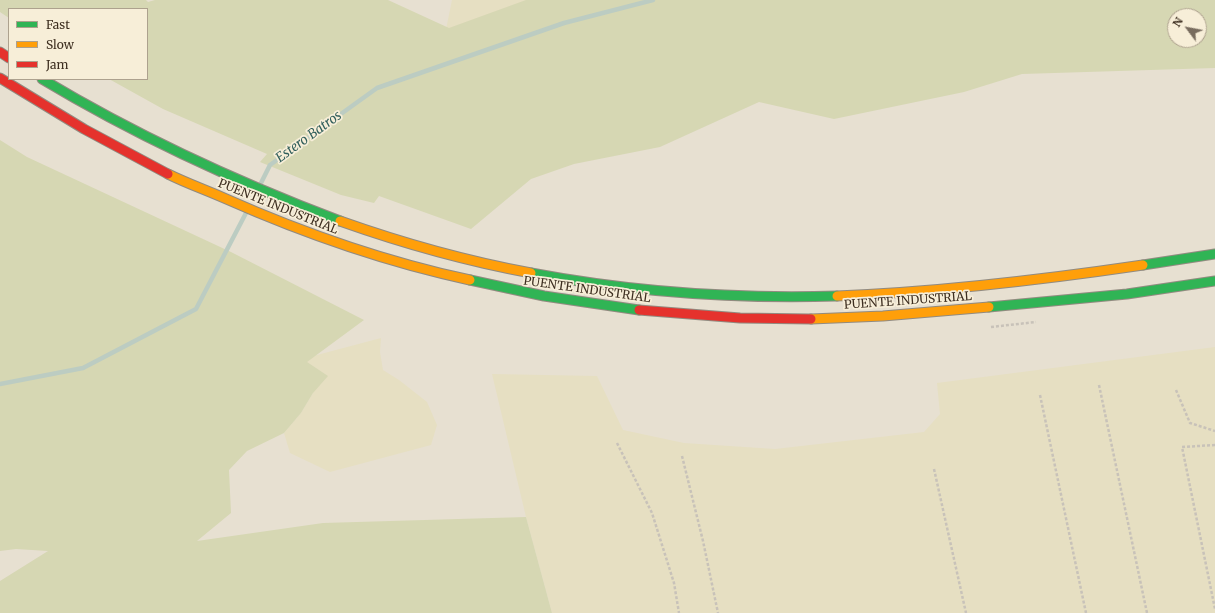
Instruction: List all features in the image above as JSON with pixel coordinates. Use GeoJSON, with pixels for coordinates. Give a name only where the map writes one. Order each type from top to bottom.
{"type":"FeatureCollection","features":[{"type":"Feature","properties":{"kind":"highway","name":"PUENTE INDUSTRIAL"},"geometry":{"type":"LineString","coordinates":[[0,78],[68,121],[135,157],[223,199],[309,234],[388,259],[458,278],[547,297],[630,309],[743,318],[863,317],[971,309],[1130,293],[1215,281]]}},
{"type":"Feature","properties":{"kind":"highway","name":"PUENTE INDUSTRIAL"},"geometry":{"type":"LineString","coordinates":[[44,80],[140,134],[195,161],[238,181],[326,217],[386,237],[462,258],[548,276],[632,289],[698,294],[777,296],[881,294],[1026,282],[1215,254]]}},
{"type":"Feature","properties":{"kind":"path"},"geometry":{"type":"LineString","coordinates":[[1099,385],[1147,613]]}},
{"type":"Feature","properties":{"kind":"path"},"geometry":{"type":"LineString","coordinates":[[1176,390],[1190,423],[1215,431]]}},
{"type":"Feature","properties":{"kind":"path"},"geometry":{"type":"LineString","coordinates":[[1040,395],[1086,613]]}},
{"type":"Feature","properties":{"kind":"path"},"geometry":{"type":"LineString","coordinates":[[618,443],[652,512],[674,583],[679,613]]}},
{"type":"Feature","properties":{"kind":"path"},"geometry":{"type":"LineString","coordinates":[[1215,445],[1182,447],[1215,609]]}},
{"type":"Feature","properties":{"kind":"path"},"geometry":{"type":"LineString","coordinates":[[682,456],[703,541],[718,613]]}},
{"type":"Feature","properties":{"kind":"path"},"geometry":{"type":"LineString","coordinates":[[934,469],[966,613]]}},
{"type":"Feature","properties":{"kind":"shaded area"},"geometry":{"type":"Polygon","coordinates":[[[452,0],[605,0],[442,49],[452,0]]]}},
{"type":"Feature","properties":{"kind":"shaded area"},"geometry":{"type":"Polygon","coordinates":[[[381,338],[380,352],[383,370],[399,380],[427,402],[437,425],[431,445],[330,472],[290,453],[284,433],[301,413],[313,393],[302,359],[381,338]]]}},
{"type":"Feature","properties":{"kind":"shaded area"},"geometry":{"type":"Polygon","coordinates":[[[1215,347],[1215,613],[552,613],[526,517],[492,374],[597,376],[623,430],[684,443],[775,449],[924,432],[940,414],[937,383],[1215,347]]]}},
{"type":"Feature","properties":{"kind":"green space"},"geometry":{"type":"Polygon","coordinates":[[[0,0],[146,0],[148,2],[155,0],[388,0],[449,28],[526,0],[1215,0],[1215,68],[1022,74],[964,92],[834,119],[759,102],[660,147],[574,164],[531,179],[471,229],[379,196],[374,203],[341,195],[260,162],[267,154],[163,109],[111,80],[148,80],[148,8],[8,8],[8,17],[0,12],[0,0]]]}},
{"type":"Feature","properties":{"kind":"green space"},"geometry":{"type":"Polygon","coordinates":[[[0,140],[27,157],[231,252],[364,320],[307,362],[328,376],[313,393],[301,413],[284,433],[247,451],[229,470],[231,513],[197,541],[323,523],[526,517],[552,613],[0,613],[0,581],[48,551],[16,549],[0,551],[0,140]]]}},
{"type":"Feature","properties":{"kind":"waterway","name":"Estero Batros"},"geometry":{"type":"LineString","coordinates":[[261,183],[270,165],[377,88],[564,23],[653,0]]}},
{"type":"Feature","properties":{"kind":"waterway","name":"Estero Batros"},"geometry":{"type":"LineString","coordinates":[[0,384],[83,368],[196,309],[246,213]]}},
{"type":"Feature","properties":{"kind":"traffic: fast"},"geometry":{"type":"LineString","coordinates":[[44,80],[114,120],[188,157],[225,174],[340,221]]}},
{"type":"Feature","properties":{"kind":"traffic: fast"},"geometry":{"type":"LineString","coordinates":[[1143,265],[1215,254]]}},
{"type":"Feature","properties":{"kind":"traffic: fast"},"geometry":{"type":"LineString","coordinates":[[531,273],[569,280],[683,293],[798,297],[837,296]]}},
{"type":"Feature","properties":{"kind":"traffic: fast"},"geometry":{"type":"LineString","coordinates":[[470,280],[544,296],[639,310]]}},
{"type":"Feature","properties":{"kind":"traffic: fast"},"geometry":{"type":"LineString","coordinates":[[989,307],[1127,294],[1215,281]]}},
{"type":"Feature","properties":{"kind":"traffic: slow"},"geometry":{"type":"LineString","coordinates":[[168,174],[314,235],[407,265],[470,280]]}},
{"type":"Feature","properties":{"kind":"traffic: slow"},"geometry":{"type":"LineString","coordinates":[[340,221],[434,251],[531,273]]}},
{"type":"Feature","properties":{"kind":"traffic: slow"},"geometry":{"type":"LineString","coordinates":[[837,296],[914,292],[990,285],[1143,265]]}},
{"type":"Feature","properties":{"kind":"traffic: slow"},"geometry":{"type":"LineString","coordinates":[[811,319],[883,316],[989,307]]}},
{"type":"Feature","properties":{"kind":"traffic: jam"},"geometry":{"type":"LineString","coordinates":[[0,52],[8,57]]}},
{"type":"Feature","properties":{"kind":"traffic: jam"},"geometry":{"type":"LineString","coordinates":[[0,78],[84,129],[168,174]]}},
{"type":"Feature","properties":{"kind":"traffic: jam"},"geometry":{"type":"LineString","coordinates":[[639,310],[740,318],[811,319]]}}]}
